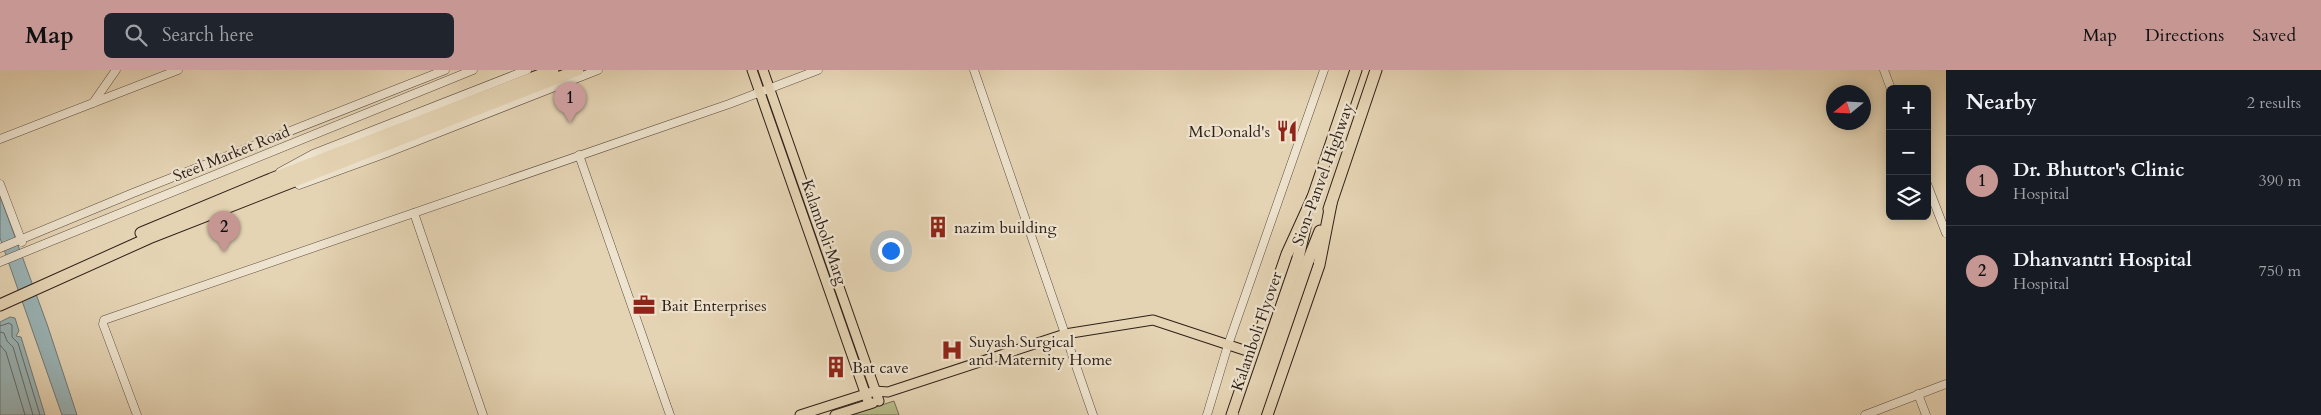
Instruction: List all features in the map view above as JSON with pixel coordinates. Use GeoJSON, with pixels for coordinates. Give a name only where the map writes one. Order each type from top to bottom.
{"type":"FeatureCollection","features":[{"type":"Feature","properties":{"kind":"highway"},"geometry":{"type":"LineString","coordinates":[[271,184],[553,70]]}},
{"type":"Feature","properties":{"kind":"highway"},"geometry":{"type":"LineString","coordinates":[[2,300],[145,231],[578,70]]}},
{"type":"Feature","properties":{"kind":"highway","name":"Sion-Panvel Highway"},"geometry":{"type":"LineString","coordinates":[[1303,260],[1313,197],[1356,70]]}},
{"type":"Feature","properties":{"kind":"highway","name":"Sion-Panvel Highway"},"geometry":{"type":"LineString","coordinates":[[1303,260],[1331,204],[1376,70]]}},
{"type":"Feature","properties":{"kind":"highway"},"geometry":{"type":"LineString","coordinates":[[1232,415],[1287,254],[1313,197]]}},
{"type":"Feature","properties":{"kind":"highway"},"geometry":{"type":"LineString","coordinates":[[1267,415],[1319,265],[1331,204]]}},
{"type":"Feature","properties":{"kind":"highway","name":"Kalamboli Flyover"},"geometry":{"type":"LineString","coordinates":[[1244,415],[1303,260]]}},
{"type":"Feature","properties":{"kind":"highway","name":"Kalamboli Flyover"},"geometry":{"type":"LineString","coordinates":[[1255,415],[1303,260]]}},
{"type":"Feature","properties":{"kind":"main road","name":"Kalamboli Marg"},"geometry":{"type":"LineString","coordinates":[[752,70],[868,404]]}},
{"type":"Feature","properties":{"kind":"main road","name":"Kalamboli Marg"},"geometry":{"type":"LineString","coordinates":[[763,70],[879,401]]}},
{"type":"Feature","properties":{"kind":"main road"},"geometry":{"type":"LineString","coordinates":[[800,415],[875,391],[888,392],[1065,334],[1153,320],[1285,363]]}},
{"type":"Feature","properties":{"kind":"main road"},"geometry":{"type":"LineString","coordinates":[[835,415],[879,401],[888,392]]}},
{"type":"Feature","properties":{"kind":"street"},"geometry":{"type":"LineString","coordinates":[[92,104],[116,70]]}},
{"type":"Feature","properties":{"kind":"street"},"geometry":{"type":"LineString","coordinates":[[0,140],[178,70]]}},
{"type":"Feature","properties":{"kind":"street","name":"Steel Market Road"},"geometry":{"type":"LineString","coordinates":[[0,248],[445,70]]}},
{"type":"Feature","properties":{"kind":"street","name":"Steel Market Road"},"geometry":{"type":"LineString","coordinates":[[0,262],[473,70]]}},
{"type":"Feature","properties":{"kind":"street"},"geometry":{"type":"LineString","coordinates":[[271,184],[298,160],[527,70]]}},
{"type":"Feature","properties":{"kind":"street"},"geometry":{"type":"LineString","coordinates":[[271,184],[294,186],[323,177],[598,70]]}},
{"type":"Feature","properties":{"kind":"street"},"geometry":{"type":"LineString","coordinates":[[137,415],[103,324],[104,320],[760,92],[818,70]]}},
{"type":"Feature","properties":{"kind":"street"},"geometry":{"type":"LineString","coordinates":[[974,70],[1093,415]]}},
{"type":"Feature","properties":{"kind":"street"},"geometry":{"type":"LineString","coordinates":[[1207,415],[1228,345],[1324,70]]}},
{"type":"Feature","properties":{"kind":"street"},"geometry":{"type":"LineString","coordinates":[[1884,70],[1890,85]]}},
{"type":"Feature","properties":{"kind":"street"},"geometry":{"type":"LineString","coordinates":[[291,131],[296,142]]}},
{"type":"Feature","properties":{"kind":"street"},"geometry":{"type":"LineString","coordinates":[[579,155],[670,415]]}},
{"type":"Feature","properties":{"kind":"street"},"geometry":{"type":"LineString","coordinates":[[0,184],[25,251]]}},
{"type":"Feature","properties":{"kind":"street"},"geometry":{"type":"LineString","coordinates":[[1931,194],[1946,233]]}},
{"type":"Feature","properties":{"kind":"street"},"geometry":{"type":"LineString","coordinates":[[414,213],[484,415]]}},
{"type":"Feature","properties":{"kind":"street"},"geometry":{"type":"LineString","coordinates":[[1865,415],[1946,384]]}},
{"type":"Feature","properties":{"kind":"street"},"geometry":{"type":"LineString","coordinates":[[1918,394],[1926,415]]}},
{"type":"Feature","properties":{"kind":"green space"},"geometry":{"type":"Polygon","coordinates":[[[894,401],[899,415],[851,415],[894,401]]]}},
{"type":"Feature","properties":{"kind":"water"},"geometry":{"type":"Polygon","coordinates":[[[0,196],[47,324],[77,415],[62,415],[0,238],[0,196]]]}},
{"type":"Feature","properties":{"kind":"water"},"geometry":{"type":"Polygon","coordinates":[[[10,317],[15,318],[19,331],[16,336],[21,337],[45,415],[0,415],[0,322],[10,317]]]}},
{"type":"Feature","properties":{"kind":"place","name":"Dr. Bhuttor's Clinic"},"geometry":{"type":"Point","coordinates":[570,123]}},
{"type":"Feature","properties":{"kind":"place","name":"McDonald's"},"geometry":{"type":"Point","coordinates":[1287,131]}},
{"type":"Feature","properties":{"kind":"place","name":"nazim building"},"geometry":{"type":"Point","coordinates":[938,227]}},
{"type":"Feature","properties":{"kind":"place","name":"Dhanvantri Hospital"},"geometry":{"type":"Point","coordinates":[224,252]}},
{"type":"Feature","properties":{"kind":"place","name":"Bait Enterprises"},"geometry":{"type":"Point","coordinates":[644,305]}},
{"type":"Feature","properties":{"kind":"place","name":"Suyash Surgical and Maternity Home"},"geometry":{"type":"Point","coordinates":[952,350]}},
{"type":"Feature","properties":{"kind":"place","name":"Bat cave"},"geometry":{"type":"Point","coordinates":[836,367]}}]}
